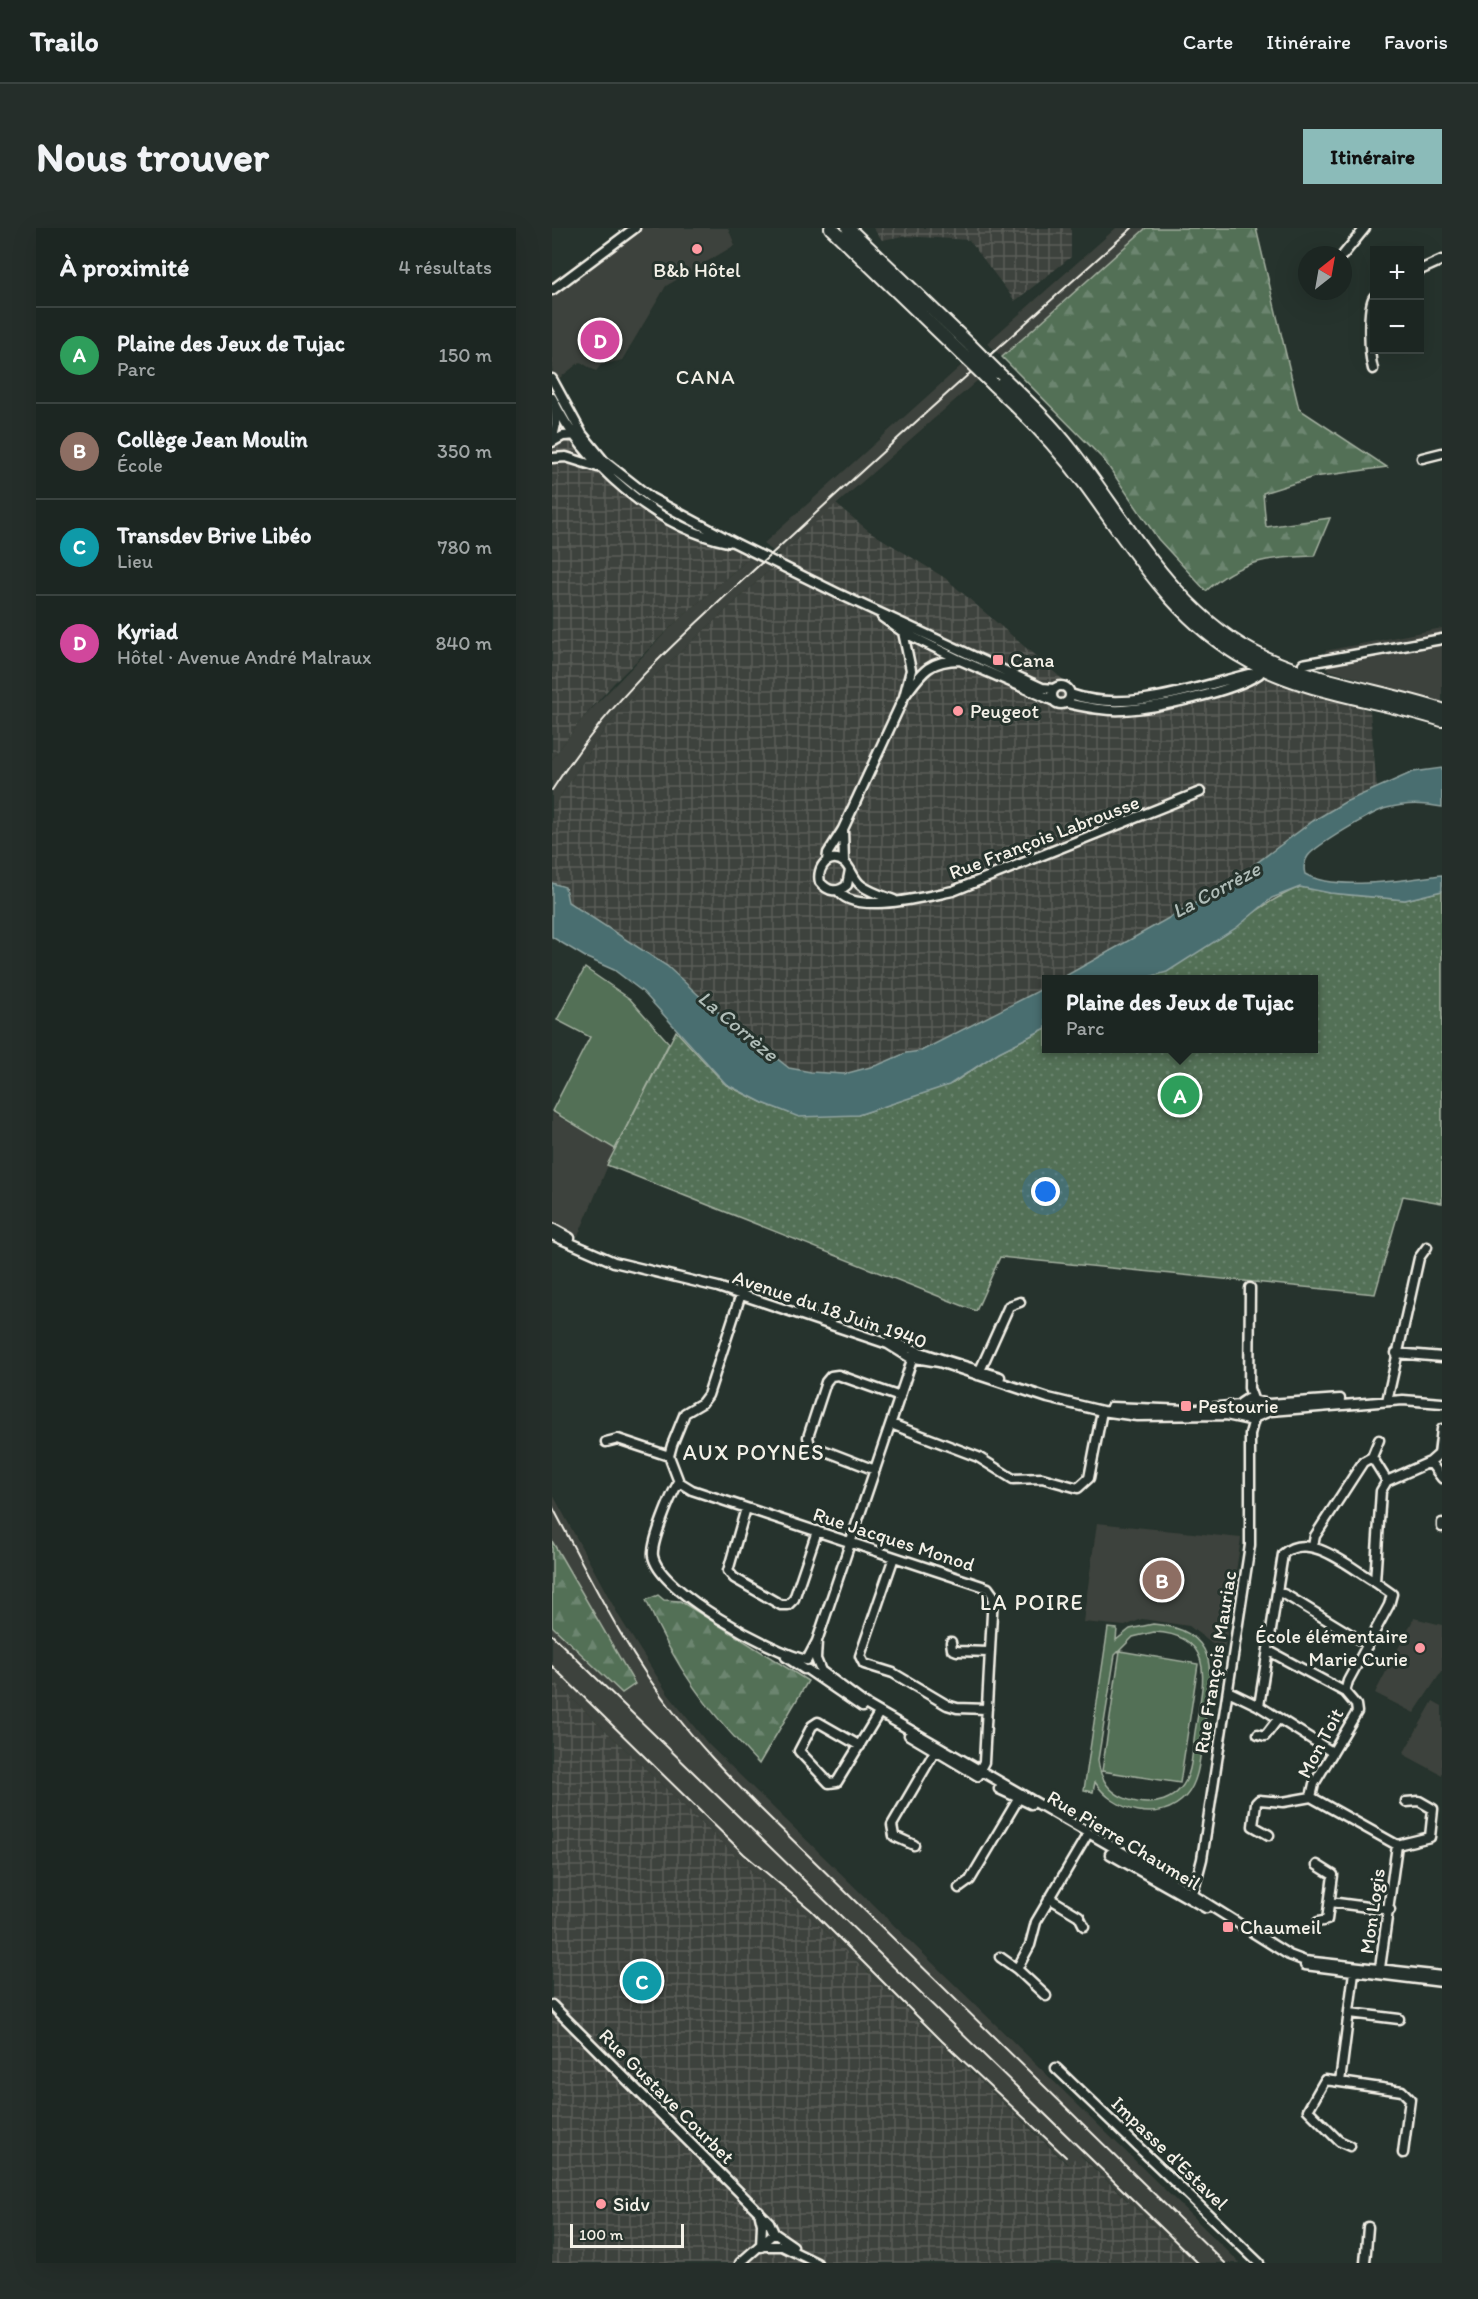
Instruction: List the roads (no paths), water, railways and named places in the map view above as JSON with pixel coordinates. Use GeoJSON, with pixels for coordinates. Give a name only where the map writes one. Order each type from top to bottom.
{"type":"FeatureCollection","features":[{"type":"Feature","properties":{"kind":"highway"},"geometry":{"type":"LineString","coordinates":[[831,228],[967,350]]}},
{"type":"Feature","properties":{"kind":"highway"},"geometry":{"type":"LineString","coordinates":[[849,228],[995,378],[1063,441],[1161,571],[1215,626],[1262,657],[1308,674],[1442,710]]}},
{"type":"Feature","properties":{"kind":"highway"},"geometry":{"type":"LineString","coordinates":[[995,378],[1063,456],[1154,580],[1204,631],[1248,661],[1283,676],[1442,720]]}},
{"type":"Feature","properties":{"kind":"street"},"geometry":{"type":"LineString","coordinates":[[552,290],[635,228]]}},
{"type":"Feature","properties":{"kind":"street"},"geometry":{"type":"LineString","coordinates":[[1350,246],[1365,228]]}},
{"type":"Feature","properties":{"kind":"street"},"geometry":{"type":"LineString","coordinates":[[1424,268],[1442,260]]}},
{"type":"Feature","properties":{"kind":"street"},"geometry":{"type":"LineString","coordinates":[[1373,300],[1369,310],[1372,326],[1370,358],[1373,369]]}},
{"type":"Feature","properties":{"kind":"street"},"geometry":{"type":"LineString","coordinates":[[552,379],[578,437],[651,498],[735,543],[1042,688],[1066,688],[1069,698]]}},
{"type":"Feature","properties":{"kind":"street"},"geometry":{"type":"LineString","coordinates":[[553,401],[599,468],[646,504],[676,522],[714,539],[735,543]]}},
{"type":"Feature","properties":{"kind":"street"},"geometry":{"type":"LineString","coordinates":[[552,442],[556,424],[553,401]]}},
{"type":"Feature","properties":{"kind":"street"},"geometry":{"type":"LineString","coordinates":[[552,442],[563,436],[578,437]]}},
{"type":"Feature","properties":{"kind":"street"},"geometry":{"type":"LineString","coordinates":[[566,458],[578,437]]}},
{"type":"Feature","properties":{"kind":"street"},"geometry":{"type":"LineString","coordinates":[[1422,458],[1442,453]]}},
{"type":"Feature","properties":{"kind":"street"},"geometry":{"type":"LineString","coordinates":[[552,458],[566,458],[599,468]]}},
{"type":"Feature","properties":{"kind":"street"},"geometry":{"type":"LineString","coordinates":[[872,609],[903,632],[971,655]]}},
{"type":"Feature","properties":{"kind":"street"},"geometry":{"type":"LineString","coordinates":[[913,627],[928,642],[960,660],[1052,700],[1069,698],[1129,701],[1249,674],[1259,674],[1225,688],[1142,708],[1100,709],[1069,698]]}},
{"type":"Feature","properties":{"kind":"street","name":"Rue François Labrousse"},"geometry":{"type":"LineString","coordinates":[[903,632],[910,670],[904,697]]}},
{"type":"Feature","properties":{"kind":"street"},"geometry":{"type":"LineString","coordinates":[[1303,664],[1442,639]]}},
{"type":"Feature","properties":{"kind":"street"},"geometry":{"type":"LineString","coordinates":[[908,652],[928,642]]}},
{"type":"Feature","properties":{"kind":"street"},"geometry":{"type":"LineString","coordinates":[[928,642],[933,665],[960,660]]}},
{"type":"Feature","properties":{"kind":"street","name":"Rue François Labrousse"},"geometry":{"type":"LineString","coordinates":[[933,665],[924,669],[904,697],[843,829],[828,853],[827,861],[819,870],[820,882],[828,889],[838,890],[849,901],[869,903],[897,901],[978,884],[1200,792]]}},
{"type":"Feature","properties":{"kind":"street"},"geometry":{"type":"LineString","coordinates":[[1052,700],[1054,689]]}},
{"type":"Feature","properties":{"kind":"street","name":"Rue François Labrousse"},"geometry":{"type":"LineString","coordinates":[[843,829],[844,862]]}},
{"type":"Feature","properties":{"kind":"street"},"geometry":{"type":"LineString","coordinates":[[827,861],[844,862],[863,887],[869,903]]}},
{"type":"Feature","properties":{"kind":"street"},"geometry":{"type":"LineString","coordinates":[[838,890],[847,885],[850,870]]}},
{"type":"Feature","properties":{"kind":"street"},"geometry":{"type":"LineString","coordinates":[[863,887],[897,901]]}},
{"type":"Feature","properties":{"kind":"street","name":"Avenue du 18 Juin 1940"},"geometry":{"type":"LineString","coordinates":[[552,1228],[605,1254],[848,1324],[914,1354]]}},
{"type":"Feature","properties":{"kind":"street","name":"Avenue du 18 Juin 1940"},"geometry":{"type":"LineString","coordinates":[[552,1235],[614,1262],[741,1293],[914,1354],[1081,1404],[1161,1410],[1248,1402],[1269,1404],[1386,1399],[1442,1403]]}},
{"type":"Feature","properties":{"kind":"street"},"geometry":{"type":"LineString","coordinates":[[1386,1399],[1419,1258],[1427,1247]]}},
{"type":"Feature","properties":{"kind":"street"},"geometry":{"type":"LineString","coordinates":[[1248,1402],[1260,1407],[1250,1418],[1239,1412],[1248,1402],[1250,1288]]}},
{"type":"Feature","properties":{"kind":"street"},"geometry":{"type":"LineString","coordinates":[[741,1293],[708,1395],[702,1403],[689,1409],[682,1417],[669,1456],[679,1482],[653,1552],[657,1564],[672,1585],[689,1599],[784,1654],[810,1664],[914,1354]]}},
{"type":"Feature","properties":{"kind":"street"},"geometry":{"type":"LineString","coordinates":[[979,1373],[1009,1306],[1020,1302]]}},
{"type":"Feature","properties":{"kind":"street"},"geometry":{"type":"LineString","coordinates":[[1396,1353],[1442,1357]]}},
{"type":"Feature","properties":{"kind":"street","name":"Avenue du 18 Juin 1940"},"geometry":{"type":"LineString","coordinates":[[979,1373],[1081,1407],[1137,1416],[1226,1415],[1250,1418],[1270,1411],[1421,1394],[1442,1397]]}},
{"type":"Feature","properties":{"kind":"street"},"geometry":{"type":"LineString","coordinates":[[875,1470],[810,1445],[808,1437],[826,1382],[831,1376],[838,1375],[900,1397]]}},
{"type":"Feature","properties":{"kind":"street"},"geometry":{"type":"LineString","coordinates":[[891,1424],[978,1456],[1013,1479],[1042,1478],[1078,1488],[1083,1486],[1089,1478],[1102,1411]]}},
{"type":"Feature","properties":{"kind":"street","name":"Rue François Mauriac"},"geometry":{"type":"LineString","coordinates":[[1192,1897],[1202,1859],[1250,1545],[1250,1418]]}},
{"type":"Feature","properties":{"kind":"street"},"geometry":{"type":"LineString","coordinates":[[1374,1582],[1381,1491],[1387,1481],[1430,1462],[1441,1454],[1442,1429]]}},
{"type":"Feature","properties":{"kind":"street"},"geometry":{"type":"LineString","coordinates":[[606,1442],[618,1439],[669,1456]]}},
{"type":"Feature","properties":{"kind":"street"},"geometry":{"type":"LineString","coordinates":[[1313,1546],[1315,1536],[1363,1462],[1372,1457],[1379,1440]]}},
{"type":"Feature","properties":{"kind":"street"},"geometry":{"type":"LineString","coordinates":[[1372,1457],[1387,1481]]}},
{"type":"Feature","properties":{"kind":"street"},"geometry":{"type":"LineString","coordinates":[[1430,1462],[1442,1478]]}},
{"type":"Feature","properties":{"kind":"street","name":"Rue Jacques Monod"},"geometry":{"type":"LineString","coordinates":[[679,1482],[692,1490],[988,1588],[993,1595],[987,1709],[984,1762],[978,1773]]}},
{"type":"Feature","properties":{"kind":"street"},"geometry":{"type":"LineString","coordinates":[[746,1508],[728,1571],[734,1578],[781,1605],[788,1605],[794,1599],[817,1531]]}},
{"type":"Feature","properties":{"kind":"street"},"geometry":{"type":"LineString","coordinates":[[1259,1706],[1283,1554],[1290,1548],[1313,1546],[1392,1594],[1389,1605],[1348,1680],[1345,1692],[1269,1651]]}},
{"type":"Feature","properties":{"kind":"street"},"geometry":{"type":"LineString","coordinates":[[894,1557],[860,1656],[864,1664],[893,1673],[947,1705],[957,1708],[987,1709]]}},
{"type":"Feature","properties":{"kind":"street"},"geometry":{"type":"LineString","coordinates":[[1278,1592],[1368,1646]]}},
{"type":"Feature","properties":{"kind":"street"},"geometry":{"type":"LineString","coordinates":[[951,1642],[952,1649],[957,1651],[989,1652]]}},
{"type":"Feature","properties":{"kind":"street","name":"Rue Pierre Chaumeil"},"geometry":{"type":"LineString","coordinates":[[810,1664],[878,1714],[1289,1955],[1305,1960],[1442,1976]]}},
{"type":"Feature","properties":{"kind":"street"},"geometry":{"type":"LineString","coordinates":[[1228,1691],[1259,1706],[1332,1752]]}},
{"type":"Feature","properties":{"kind":"street","name":"Mon Toit"},"geometry":{"type":"LineString","coordinates":[[1311,1797],[1314,1784],[1356,1712],[1356,1705],[1345,1692]]}},
{"type":"Feature","properties":{"kind":"street"},"geometry":{"type":"LineString","coordinates":[[860,1746],[818,1722],[812,1726],[799,1751],[833,1784],[837,1782],[860,1746],[878,1714]]}},
{"type":"Feature","properties":{"kind":"street"},"geometry":{"type":"LineString","coordinates":[[1258,1734],[1265,1736],[1278,1719]]}},
{"type":"Feature","properties":{"kind":"street"},"geometry":{"type":"LineString","coordinates":[[914,1845],[894,1836],[892,1825],[937,1748]]}},
{"type":"Feature","properties":{"kind":"street"},"geometry":{"type":"LineString","coordinates":[[959,1888],[970,1880],[1020,1796]]}},
{"type":"Feature","properties":{"kind":"street","name":"Rue Pierre Chaumeil"},"geometry":{"type":"LineString","coordinates":[[1020,1796],[1086,1837],[1192,1897],[1288,1959],[1309,1966],[1442,1982]]}},
{"type":"Feature","properties":{"kind":"street","name":"Mon Toit"},"geometry":{"type":"LineString","coordinates":[[1269,1835],[1253,1826],[1256,1803],[1259,1800],[1283,1802],[1311,1797],[1358,1823]]}},
{"type":"Feature","properties":{"kind":"street","name":"Mon Logis"},"geometry":{"type":"LineString","coordinates":[[1358,1823],[1397,1845],[1430,1837],[1433,1809],[1419,1801],[1406,1802]]}},
{"type":"Feature","properties":{"kind":"street"},"geometry":{"type":"LineString","coordinates":[[1017,1969],[1030,1945],[1036,1922],[1086,1837]]}},
{"type":"Feature","properties":{"kind":"street","name":"Mon Logis"},"geometry":{"type":"LineString","coordinates":[[1389,1977],[1380,1968],[1397,1845]]}},
{"type":"Feature","properties":{"kind":"street"},"geometry":{"type":"LineString","coordinates":[[1317,1865],[1333,1875],[1327,1920],[1318,1922]]}},
{"type":"Feature","properties":{"kind":"street"},"geometry":{"type":"LineString","coordinates":[[1049,1898],[1079,1916],[1084,1926]]}},
{"type":"Feature","properties":{"kind":"street"},"geometry":{"type":"LineString","coordinates":[[1330,1902],[1389,1910]]}},
{"type":"Feature","properties":{"kind":"street"},"geometry":{"type":"LineString","coordinates":[[1000,1957],[1017,1969],[1046,1996]]}},
{"type":"Feature","properties":{"kind":"street"},"geometry":{"type":"LineString","coordinates":[[1340,2082],[1354,1972],[1364,1966]]}},
{"type":"Feature","properties":{"kind":"street","name":"Rue Gustave Courbet"},"geometry":{"type":"LineString","coordinates":[[552,2005],[759,2210],[776,2235]]}},
{"type":"Feature","properties":{"kind":"street"},"geometry":{"type":"LineString","coordinates":[[1350,2013],[1399,2019]]}},
{"type":"Feature","properties":{"kind":"street","name":"Impasse d'Estavel"},"geometry":{"type":"LineString","coordinates":[[1056,2068],[1259,2263]]}},
{"type":"Feature","properties":{"kind":"street"},"geometry":{"type":"LineString","coordinates":[[1350,2146],[1339,2141],[1308,2110],[1325,2080],[1402,2091],[1410,2099],[1403,2153]]}},
{"type":"Feature","properties":{"kind":"street"},"geometry":{"type":"LineString","coordinates":[[761,2247],[766,2223]]}},
{"type":"Feature","properties":{"kind":"street"},"geometry":{"type":"LineString","coordinates":[[1365,2263],[1368,2227]]}},
{"type":"Feature","properties":{"kind":"street"},"geometry":{"type":"LineString","coordinates":[[740,2263],[776,2235],[817,2263]]}},
{"type":"Feature","properties":{"kind":"street"},"geometry":{"type":"LineString","coordinates":[[761,2247],[782,2246],[805,2256]]}},
{"type":"Feature","properties":{"kind":"water"},"geometry":{"type":"Polygon","coordinates":[[[1442,768],[1442,807],[1407,804],[1370,815],[1313,851],[1305,862],[1305,874],[1318,879],[1353,883],[1442,875],[1442,891],[1405,900],[1330,893],[1300,887],[1272,898],[1236,928],[1167,972],[1156,975],[1067,975],[1224,887],[1313,821],[1345,802],[1413,772],[1442,768]]]}},
{"type":"Feature","properties":{"kind":"water"},"geometry":{"type":"Polygon","coordinates":[[[552,883],[565,887],[568,902],[667,966],[706,1002],[789,1068],[844,1074],[878,1065],[906,1053],[921,1051],[1042,989],[1042,1030],[999,1052],[949,1085],[858,1115],[799,1117],[763,1103],[726,1084],[643,992],[614,970],[587,958],[552,937],[552,883]]]}},
{"type":"Feature","properties":{"kind":"railway"},"geometry":{"type":"LineString","coordinates":[[552,790],[602,721],[657,661],[910,427],[1132,228]]}},
{"type":"Feature","properties":{"kind":"railway"},"geometry":{"type":"LineString","coordinates":[[552,1506],[609,1613],[640,1665],[675,1714],[706,1751],[761,1809],[1225,2263]]}},
{"type":"Feature","properties":{"kind":"railway"},"geometry":{"type":"LineString","coordinates":[[552,1635],[1198,2263]]}},
{"type":"Feature","properties":{"kind":"railway"},"geometry":{"type":"LineString","coordinates":[[552,1666],[744,1854],[811,1910],[942,2041],[1066,2157]]}},
{"type":"Feature","properties":{"kind":"place","name":"B&b Hôtel"},"geometry":{"type":"Point","coordinates":[697,249]}},
{"type":"Feature","properties":{"kind":"place","name":"Kyriad"},"geometry":{"type":"Point","coordinates":[600,340]}},
{"type":"Feature","properties":{"kind":"place","name":"Cana"},"geometry":{"type":"Point","coordinates":[998,660]}},
{"type":"Feature","properties":{"kind":"place","name":"Peugeot"},"geometry":{"type":"Point","coordinates":[958,711]}},
{"type":"Feature","properties":{"kind":"place","name":"Plaine des Jeux de Tujac"},"geometry":{"type":"Point","coordinates":[1180,1095]}},
{"type":"Feature","properties":{"kind":"place","name":"Pestourie"},"geometry":{"type":"Point","coordinates":[1186,1406]}},
{"type":"Feature","properties":{"kind":"place","name":"Collège Jean Moulin"},"geometry":{"type":"Point","coordinates":[1162,1580]}},
{"type":"Feature","properties":{"kind":"place","name":"École élémentaire Marie Curie"},"geometry":{"type":"Point","coordinates":[1420,1648]}},
{"type":"Feature","properties":{"kind":"place","name":"Chaumeil"},"geometry":{"type":"Point","coordinates":[1228,1927]}},
{"type":"Feature","properties":{"kind":"place","name":"Transdev Brive Libéo"},"geometry":{"type":"Point","coordinates":[642,1981]}},
{"type":"Feature","properties":{"kind":"place","name":"Sidv"},"geometry":{"type":"Point","coordinates":[601,2204]}},
{"type":"Feature","properties":{"kind":"district","name":"CANA"},"geometry":{"type":"Point","coordinates":[706,377]}},
{"type":"Feature","properties":{"kind":"district","name":"AUX POYNES"},"geometry":{"type":"Point","coordinates":[754,1452]}},
{"type":"Feature","properties":{"kind":"district","name":"LA POIRE"},"geometry":{"type":"Point","coordinates":[1032,1602]}},
{"type":"Feature","properties":{"kind":"water label","name":"La Corrèze"},"geometry":{"type":"Point","coordinates":[1216,890]}},
{"type":"Feature","properties":{"kind":"water label","name":"La Corrèze"},"geometry":{"type":"Point","coordinates":[738,1026]}}]}
